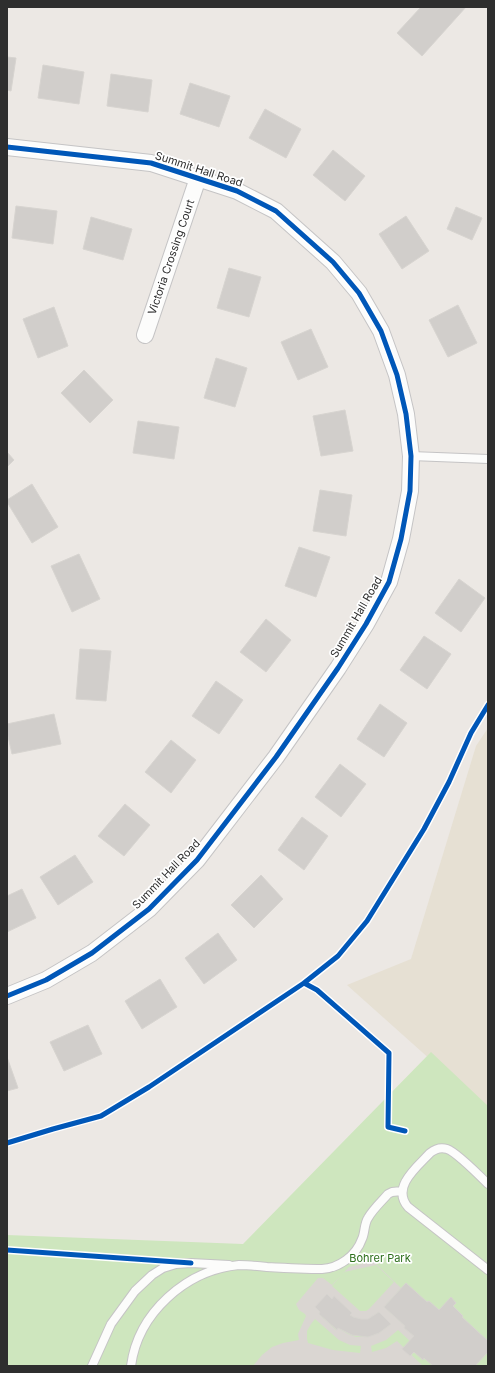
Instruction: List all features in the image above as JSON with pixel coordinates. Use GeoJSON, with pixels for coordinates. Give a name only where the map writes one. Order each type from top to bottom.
{"type":"FeatureCollection","features":[{"type":"Feature","properties":{"kind":"street","name":"Summit Hall Road"},"geometry":{"type":"LineString","coordinates":[[7,146],[151,163],[238,191],[276,212],[333,262],[359,293],[381,331],[397,375],[406,414],[411,456],[410,491],[401,540],[389,582],[366,624],[338,668],[276,757],[197,860],[149,909],[92,953],[46,980],[7,996]]}},
{"type":"Feature","properties":{"kind":"street","name":"Victoria Crossing Court"},"geometry":{"type":"LineString","coordinates":[[145,335],[198,178]]}},
{"type":"Feature","properties":{"kind":"lane"},"geometry":{"type":"LineString","coordinates":[[411,456],[488,459]]}},
{"type":"Feature","properties":{"kind":"lane"},"geometry":{"type":"LineString","coordinates":[[488,1184],[452,1151],[441,1149],[430,1153],[405,1181],[402,1191],[403,1198],[408,1207],[488,1270]]}},
{"type":"Feature","properties":{"kind":"lane"},"geometry":{"type":"LineString","coordinates":[[92,1366],[111,1324],[135,1291],[152,1274],[163,1268],[176,1264],[191,1263],[322,1270],[335,1267],[345,1261],[358,1248],[363,1237],[368,1218],[388,1194],[402,1191]]}},
{"type":"Feature","properties":{"kind":"lane"},"geometry":{"type":"LineString","coordinates":[[131,1366],[136,1343],[146,1324],[157,1308],[172,1294],[185,1284],[206,1274],[240,1265]]}},
{"type":"Feature","properties":{"kind":"shaded area"},"geometry":{"type":"Polygon","coordinates":[[[488,728],[488,1111],[347,985],[411,959],[476,746],[488,728]]]}},
{"type":"Feature","properties":{"kind":"shaded area"},"geometry":{"type":"Polygon","coordinates":[[[373,1261],[401,1288],[384,1307],[414,1336],[410,1341],[398,1330],[386,1340],[371,1346],[372,1352],[386,1348],[397,1341],[423,1366],[253,1366],[262,1355],[272,1347],[299,1340],[298,1334],[306,1316],[299,1310],[296,1304],[318,1278],[323,1278],[332,1285],[341,1275],[332,1286],[360,1311],[366,1311],[369,1309],[394,1282],[376,1265],[344,1272],[349,1267],[373,1261]],[[327,1295],[319,1314],[336,1330],[338,1328],[356,1337],[368,1337],[379,1333],[391,1324],[379,1312],[368,1319],[353,1317],[350,1315],[352,1313],[334,1297],[332,1299],[327,1295]],[[315,1319],[307,1331],[308,1343],[333,1350],[360,1353],[361,1346],[350,1345],[339,1340],[315,1319]]]}},
{"type":"Feature","properties":{"kind":"green space","name":"Bohrer Park"},"geometry":{"type":"Polygon","coordinates":[[[431,1052],[488,1106],[488,1366],[7,1366],[7,1235],[243,1244],[431,1052]]]}},
{"type":"Feature","properties":{"kind":"building"},"geometry":{"type":"Polygon","coordinates":[[[421,7],[466,7],[422,56],[397,33],[421,7]]]}},
{"type":"Feature","properties":{"kind":"building"},"geometry":{"type":"Polygon","coordinates":[[[7,57],[16,58],[11,91],[7,90],[7,57]]]}},
{"type":"Feature","properties":{"kind":"building"},"geometry":{"type":"Polygon","coordinates":[[[43,65],[84,72],[79,104],[38,98],[43,65]]]}},
{"type":"Feature","properties":{"kind":"building"},"geometry":{"type":"Polygon","coordinates":[[[111,74],[152,80],[148,112],[107,106],[111,74]]]}},
{"type":"Feature","properties":{"kind":"building"},"geometry":{"type":"Polygon","coordinates":[[[190,83],[230,96],[219,127],[180,114],[190,83]]]}},
{"type":"Feature","properties":{"kind":"building"},"geometry":{"type":"Polygon","coordinates":[[[265,109],[301,129],[286,158],[249,138],[265,109]]]}},
{"type":"Feature","properties":{"kind":"building"},"geometry":{"type":"Polygon","coordinates":[[[333,150],[365,176],[345,201],[313,175],[333,150]]]}},
{"type":"Feature","properties":{"kind":"building"},"geometry":{"type":"Polygon","coordinates":[[[16,206],[57,211],[53,244],[12,238],[16,206]]]}},
{"type":"Feature","properties":{"kind":"building"},"geometry":{"type":"Polygon","coordinates":[[[456,207],[482,218],[472,240],[447,229],[456,207]]]}},
{"type":"Feature","properties":{"kind":"building"},"geometry":{"type":"Polygon","coordinates":[[[406,216],[429,251],[402,269],[379,234],[406,216]]]}},
{"type":"Feature","properties":{"kind":"building"},"geometry":{"type":"Polygon","coordinates":[[[91,217],[132,229],[123,260],[83,249],[91,217]]]}},
{"type":"Feature","properties":{"kind":"building"},"geometry":{"type":"Polygon","coordinates":[[[229,268],[261,277],[249,317],[217,308],[229,268]]]}},
{"type":"Feature","properties":{"kind":"building"},"geometry":{"type":"Polygon","coordinates":[[[458,305],[477,343],[448,357],[429,320],[458,305]]]}},
{"type":"Feature","properties":{"kind":"building"},"geometry":{"type":"Polygon","coordinates":[[[54,307],[68,346],[38,358],[23,319],[54,307]]]}},
{"type":"Feature","properties":{"kind":"building"},"geometry":{"type":"Polygon","coordinates":[[[311,329],[328,367],[298,380],[281,342],[311,329]]]}},
{"type":"Feature","properties":{"kind":"building"},"geometry":{"type":"Polygon","coordinates":[[[216,358],[247,368],[235,407],[204,398],[216,358]]]}},
{"type":"Feature","properties":{"kind":"building"},"geometry":{"type":"Polygon","coordinates":[[[84,370],[113,400],[90,423],[61,393],[84,370]]]}},
{"type":"Feature","properties":{"kind":"building"},"geometry":{"type":"Polygon","coordinates":[[[345,410],[353,451],[321,456],[313,416],[345,410]]]}},
{"type":"Feature","properties":{"kind":"building"},"geometry":{"type":"Polygon","coordinates":[[[138,421],[179,427],[174,459],[133,453],[138,421]]]}},
{"type":"Feature","properties":{"kind":"building"},"geometry":{"type":"Polygon","coordinates":[[[7,452],[14,460],[7,467],[7,452]]]}},
{"type":"Feature","properties":{"kind":"building"},"geometry":{"type":"Polygon","coordinates":[[[32,484],[58,527],[32,543],[7,500],[32,484]]]}},
{"type":"Feature","properties":{"kind":"building"},"geometry":{"type":"Polygon","coordinates":[[[320,490],[352,495],[346,536],[313,531],[320,490]]]}},
{"type":"Feature","properties":{"kind":"building"},"geometry":{"type":"Polygon","coordinates":[[[299,547],[330,557],[316,597],[285,586],[299,547]]]}},
{"type":"Feature","properties":{"kind":"building"},"geometry":{"type":"Polygon","coordinates":[[[79,554],[100,599],[72,612],[51,566],[79,554]]]}},
{"type":"Feature","properties":{"kind":"building"},"geometry":{"type":"Polygon","coordinates":[[[459,579],[485,598],[461,632],[435,613],[459,579]]]}},
{"type":"Feature","properties":{"kind":"building"},"geometry":{"type":"Polygon","coordinates":[[[266,619],[291,640],[266,672],[240,652],[266,619]]]}},
{"type":"Feature","properties":{"kind":"building"},"geometry":{"type":"Polygon","coordinates":[[[424,636],[451,654],[427,689],[400,670],[424,636]]]}},
{"type":"Feature","properties":{"kind":"building"},"geometry":{"type":"Polygon","coordinates":[[[80,649],[111,651],[106,701],[76,699],[80,649]]]}},
{"type":"Feature","properties":{"kind":"building"},"geometry":{"type":"Polygon","coordinates":[[[216,681],[243,700],[219,734],[192,716],[216,681]]]}},
{"type":"Feature","properties":{"kind":"building"},"geometry":{"type":"Polygon","coordinates":[[[380,704],[407,723],[384,757],[357,739],[380,704]]]}},
{"type":"Feature","properties":{"kind":"building"},"geometry":{"type":"Polygon","coordinates":[[[54,714],[61,744],[12,754],[7,732],[7,724],[54,714]]]}},
{"type":"Feature","properties":{"kind":"building"},"geometry":{"type":"Polygon","coordinates":[[[171,740],[196,760],[171,793],[145,772],[171,740]]]}},
{"type":"Feature","properties":{"kind":"building"},"geometry":{"type":"Polygon","coordinates":[[[340,764],[366,784],[341,817],[315,797],[340,764]]]}},
{"type":"Feature","properties":{"kind":"building"},"geometry":{"type":"Polygon","coordinates":[[[125,804],[150,825],[124,856],[98,836],[125,804]]]}},
{"type":"Feature","properties":{"kind":"building"},"geometry":{"type":"Polygon","coordinates":[[[302,817],[328,836],[304,870],[278,850],[302,817]]]}},
{"type":"Feature","properties":{"kind":"building"},"geometry":{"type":"Polygon","coordinates":[[[75,855],[93,882],[58,905],[40,877],[75,855]]]}},
{"type":"Feature","properties":{"kind":"building"},"geometry":{"type":"Polygon","coordinates":[[[261,875],[283,899],[254,928],[231,905],[261,875]]]}},
{"type":"Feature","properties":{"kind":"building"},"geometry":{"type":"Polygon","coordinates":[[[22,889],[36,918],[7,932],[7,896],[22,889]]]}},
{"type":"Feature","properties":{"kind":"building"},"geometry":{"type":"Polygon","coordinates":[[[218,933],[237,960],[204,984],[185,958],[218,933]]]}},
{"type":"Feature","properties":{"kind":"building"},"geometry":{"type":"Polygon","coordinates":[[[160,979],[177,1007],[142,1029],[125,1001],[160,979]]]}},
{"type":"Feature","properties":{"kind":"building"},"geometry":{"type":"Polygon","coordinates":[[[88,1025],[102,1054],[64,1071],[50,1042],[88,1025]]]}},
{"type":"Feature","properties":{"kind":"building"},"geometry":{"type":"Polygon","coordinates":[[[7,1057],[18,1088],[7,1091],[7,1057]]]}},
{"type":"Feature","properties":{"kind":"building"},"geometry":{"type":"Polygon","coordinates":[[[406,1283],[427,1302],[429,1301],[439,1310],[451,1297],[456,1303],[453,1306],[463,1316],[462,1317],[488,1341],[488,1352],[475,1366],[433,1366],[414,1352],[410,1356],[402,1349],[414,1336],[384,1307],[406,1283]]]}},
{"type":"Feature","properties":{"kind":"building"},"geometry":{"type":"Polygon","coordinates":[[[327,1294],[332,1299],[334,1296],[352,1313],[350,1315],[353,1317],[368,1319],[379,1312],[391,1324],[379,1333],[368,1337],[352,1335],[338,1328],[337,1330],[319,1314],[320,1312],[315,1307],[327,1294]]]}},
{"type":"Feature","properties":{"kind":"cycle path"},"geometry":{"type":"LineString","coordinates":[[7,147],[151,163],[237,191],[276,211],[333,262],[359,293],[381,331],[397,375],[406,414],[411,456],[410,491],[401,539],[389,582],[366,624],[338,668],[276,757],[197,860],[149,909],[92,953],[46,980],[7,996]]}},
{"type":"Feature","properties":{"kind":"cycle path"},"geometry":{"type":"LineString","coordinates":[[304,983],[338,956],[367,921],[424,829],[449,782],[471,733],[488,705]]}},
{"type":"Feature","properties":{"kind":"cycle path"},"geometry":{"type":"LineString","coordinates":[[7,1143],[101,1116],[149,1087],[304,983],[317,990],[389,1053],[388,1127],[405,1131]]}},
{"type":"Feature","properties":{"kind":"cycle path"},"geometry":{"type":"LineString","coordinates":[[7,1250],[191,1263]]}}]}
